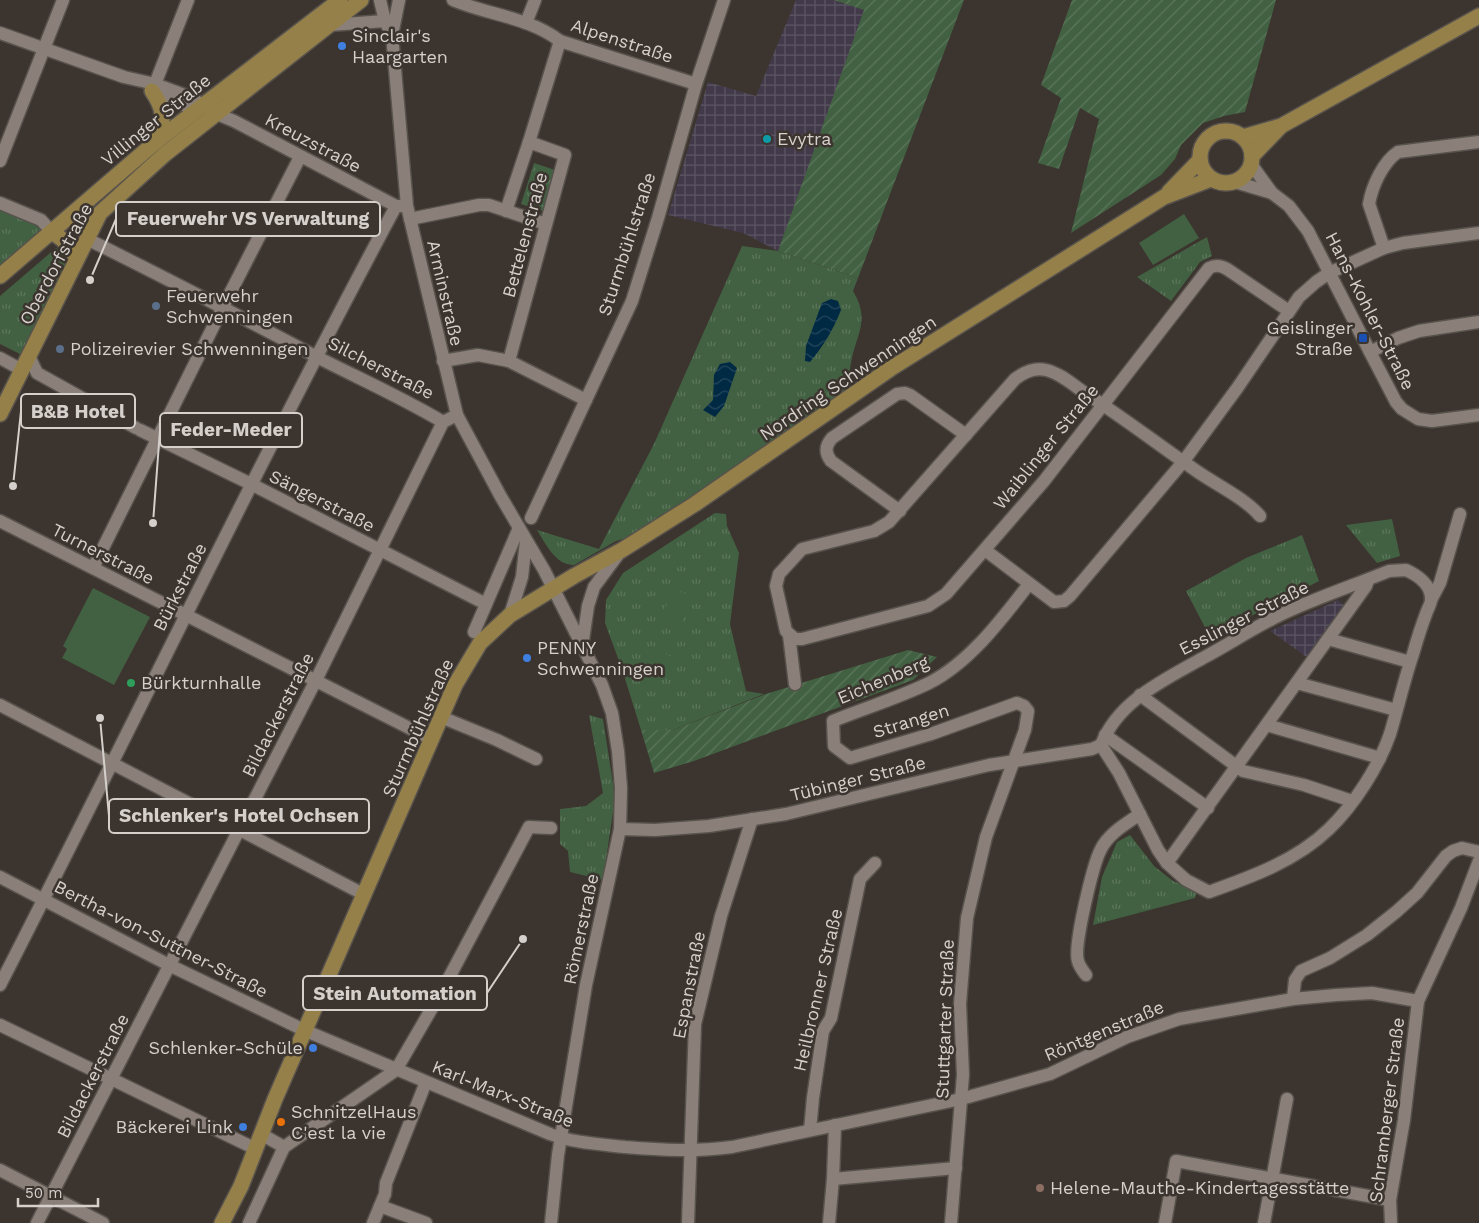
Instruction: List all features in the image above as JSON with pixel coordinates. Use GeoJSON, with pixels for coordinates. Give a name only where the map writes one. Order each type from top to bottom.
{"type":"FeatureCollection","features":[{"type":"Feature","properties":{"kind":"main road","name":"Villinger Straße"},"geometry":{"type":"LineString","coordinates":[[217,114],[361,0]]}},
{"type":"Feature","properties":{"kind":"main road","name":"Villinger Straße"},"geometry":{"type":"LineString","coordinates":[[0,276],[158,140],[336,2]]}},
{"type":"Feature","properties":{"kind":"main road"},"geometry":{"type":"LineString","coordinates":[[1243,137],[1281,126],[1479,16]]}},
{"type":"Feature","properties":{"kind":"main road"},"geometry":{"type":"LineString","coordinates":[[153,88],[161,104],[163,122],[158,140]]}},
{"type":"Feature","properties":{"kind":"main road","name":"Oberdorfstraße"},"geometry":{"type":"LineString","coordinates":[[0,414],[100,214],[165,154],[217,114]]}},
{"type":"Feature","properties":{"kind":"main road"},"geometry":{"type":"LineString","coordinates":[[1252,160],[1251,149],[1243,137],[1235,132],[1218,132],[1210,136],[1200,151],[1202,167],[1211,179],[1222,183],[1235,182],[1245,175],[1252,160],[1281,126]]}},
{"type":"Feature","properties":{"kind":"main road","name":"Nordring Schwenningen"},"geometry":{"type":"LineString","coordinates":[[1164,197],[1200,160]]}},
{"type":"Feature","properties":{"kind":"main road","name":"Nordring Schwenningen"},"geometry":{"type":"LineString","coordinates":[[553,589],[622,550],[754,465],[890,369],[1164,197],[1211,179]]}},
{"type":"Feature","properties":{"kind":"main road"},"geometry":{"type":"LineString","coordinates":[[52,232],[70,247],[78,258]]}},
{"type":"Feature","properties":{"kind":"main road","name":"Sturmbühlstraße"},"geometry":{"type":"LineString","coordinates":[[222,1223],[241,1186],[261,1134],[455,685],[480,642],[510,614],[553,589]]}},
{"type":"Feature","properties":{"kind":"street"},"geometry":{"type":"LineString","coordinates":[[0,162],[63,0]]}},
{"type":"Feature","properties":{"kind":"street"},"geometry":{"type":"LineString","coordinates":[[153,88],[188,0]]}},
{"type":"Feature","properties":{"kind":"street","name":"Arminstraße"},"geometry":{"type":"LineString","coordinates":[[380,0],[391,18]]}},
{"type":"Feature","properties":{"kind":"street","name":"Arminstraße"},"geometry":{"type":"LineString","coordinates":[[392,0],[391,18],[401,206],[410,219],[456,415],[553,589]]}},
{"type":"Feature","properties":{"kind":"street","name":"Arminstraße"},"geometry":{"type":"LineString","coordinates":[[391,18],[399,0]]}},
{"type":"Feature","properties":{"kind":"street","name":"Alpenstraße"},"geometry":{"type":"LineString","coordinates":[[453,0],[526,23],[550,33],[560,41],[696,84]]}},
{"type":"Feature","properties":{"kind":"street"},"geometry":{"type":"LineString","coordinates":[[526,23],[535,0]]}},
{"type":"Feature","properties":{"kind":"street","name":"Sturmbühlstraße"},"geometry":{"type":"LineString","coordinates":[[531,518],[632,301],[696,84],[724,0]]}},
{"type":"Feature","properties":{"kind":"street"},"geometry":{"type":"LineString","coordinates":[[330,25],[391,18]]}},
{"type":"Feature","properties":{"kind":"street","name":"Kreuzstraße"},"geometry":{"type":"LineString","coordinates":[[0,33],[153,88],[190,97],[217,114],[234,121],[300,157],[401,206]]}},
{"type":"Feature","properties":{"kind":"street","name":"Bettelenstraße"},"geometry":{"type":"LineString","coordinates":[[506,211],[560,41]]}},
{"type":"Feature","properties":{"kind":"street","name":"Bettelenstraße"},"geometry":{"type":"LineString","coordinates":[[509,361],[565,154],[528,142]]}},
{"type":"Feature","properties":{"kind":"street"},"geometry":{"type":"LineString","coordinates":[[1384,248],[1369,204],[1370,197],[1382,170],[1393,156],[1398,152],[1479,142]]}},
{"type":"Feature","properties":{"kind":"street"},"geometry":{"type":"LineString","coordinates":[[93,568],[222,307],[300,157]]}},
{"type":"Feature","properties":{"kind":"street","name":"Hans-Kohler-Straße"},"geometry":{"type":"LineString","coordinates":[[1252,160],[1272,193]]}},
{"type":"Feature","properties":{"kind":"street","name":"Hans-Kohler-Straße"},"geometry":{"type":"LineString","coordinates":[[1235,182],[1272,193],[1289,206],[1308,231],[1396,402],[1402,409],[1418,419],[1432,421],[1479,415]]}},
{"type":"Feature","properties":{"kind":"street"},"geometry":{"type":"LineString","coordinates":[[0,203],[40,220],[52,232]]}},
{"type":"Feature","properties":{"kind":"street"},"geometry":{"type":"LineString","coordinates":[[410,219],[479,205],[489,206],[546,224]]}},
{"type":"Feature","properties":{"kind":"street","name":"Bürkstraße"},"geometry":{"type":"LineString","coordinates":[[0,985],[316,356],[401,206]]}},
{"type":"Feature","properties":{"kind":"street"},"geometry":{"type":"LineString","coordinates":[[985,550],[1054,602],[1064,601],[1183,462],[1299,297],[1329,273],[1384,248],[1403,242],[1479,233]]}},
{"type":"Feature","properties":{"kind":"street","name":"Silcherstraße"},"geometry":{"type":"LineString","coordinates":[[87,239],[413,404],[443,422]]}},
{"type":"Feature","properties":{"kind":"street","name":"Waiblinger Straße"},"geometry":{"type":"LineString","coordinates":[[792,637],[802,639],[928,606],[946,594],[1044,481],[1209,268],[1214,265],[1227,269],[1289,311]]}},
{"type":"Feature","properties":{"kind":"street"},"geometry":{"type":"LineString","coordinates":[[1370,352],[1398,338],[1419,331],[1479,322]]}},
{"type":"Feature","properties":{"kind":"street"},"geometry":{"type":"LineString","coordinates":[[443,361],[478,355],[509,361],[586,400]]}},
{"type":"Feature","properties":{"kind":"street","name":"Sängerstraße"},"geometry":{"type":"LineString","coordinates":[[29,356],[36,373],[156,439],[251,484],[486,604]]}},
{"type":"Feature","properties":{"kind":"street"},"geometry":{"type":"LineString","coordinates":[[0,358],[22,370]]}},
{"type":"Feature","properties":{"kind":"street"},"geometry":{"type":"LineString","coordinates":[[795,684],[792,637],[786,631],[776,586],[779,574],[802,549],[881,528],[900,511],[1022,373],[1038,369],[1058,375],[1104,405],[1183,462],[1252,507],[1260,516]]}},
{"type":"Feature","properties":{"kind":"street"},"geometry":{"type":"LineString","coordinates":[[900,511],[830,461],[826,451],[828,443],[832,438],[901,393],[910,395],[966,435]]}},
{"type":"Feature","properties":{"kind":"street"},"geometry":{"type":"LineString","coordinates":[[443,422],[456,415]]}},
{"type":"Feature","properties":{"kind":"street","name":"Bildackerstraße"},"geometry":{"type":"LineString","coordinates":[[37,1223],[316,680],[443,422]]}},
{"type":"Feature","properties":{"kind":"street"},"geometry":{"type":"LineString","coordinates":[[1103,740],[1158,850],[1167,863],[1186,880],[1209,892],[1252,876],[1304,849],[1329,828],[1352,801],[1380,758],[1390,734],[1410,662],[1431,600],[1440,583],[1460,514]]}},
{"type":"Feature","properties":{"kind":"street","name":"Turnerstraße"},"geometry":{"type":"LineString","coordinates":[[0,521],[431,739]]}},
{"type":"Feature","properties":{"kind":"street"},"geometry":{"type":"LineString","coordinates":[[474,632],[519,528]]}},
{"type":"Feature","properties":{"kind":"street"},"geometry":{"type":"LineString","coordinates":[[510,614],[522,577],[526,541]]}},
{"type":"Feature","properties":{"kind":"street"},"geometry":{"type":"LineString","coordinates":[[582,647],[588,606],[594,586],[622,550]]}},
{"type":"Feature","properties":{"kind":"street","name":"Esslinger Straße"},"geometry":{"type":"LineString","coordinates":[[1103,740],[1115,721],[1140,695],[1286,613],[1389,572],[1406,570],[1413,573],[1427,586],[1431,600]]}},
{"type":"Feature","properties":{"kind":"street"},"geometry":{"type":"LineString","coordinates":[[1167,863],[1366,586],[1368,580]]}},
{"type":"Feature","properties":{"kind":"street","name":"Eichenberg"},"geometry":{"type":"LineString","coordinates":[[833,721],[930,682],[954,667],[998,624],[1029,584]]}},
{"type":"Feature","properties":{"kind":"street","name":"Römerstraße"},"geometry":{"type":"LineString","coordinates":[[551,1223],[558,1156],[586,985],[620,829],[621,804],[618,751],[612,713],[602,685],[553,589]]}},
{"type":"Feature","properties":{"kind":"street"},"geometry":{"type":"LineString","coordinates":[[1328,639],[1410,662]]}},
{"type":"Feature","properties":{"kind":"street"},"geometry":{"type":"LineString","coordinates":[[1297,683],[1396,710]]}},
{"type":"Feature","properties":{"kind":"street"},"geometry":{"type":"LineString","coordinates":[[1140,695],[1243,771],[1304,785],[1352,801]]}},
{"type":"Feature","properties":{"kind":"street","name":"Strangen"},"geometry":{"type":"LineString","coordinates":[[833,721],[834,746],[850,758],[948,728],[1016,703],[1024,706]]}},
{"type":"Feature","properties":{"kind":"street"},"geometry":{"type":"LineString","coordinates":[[0,705],[365,895]]}},
{"type":"Feature","properties":{"kind":"street","name":"Stuttgarter Straße"},"geometry":{"type":"LineString","coordinates":[[951,1223],[964,1075],[960,1004],[966,918],[986,837],[1025,730],[1028,711],[1024,706]]}},
{"type":"Feature","properties":{"kind":"street"},"geometry":{"type":"LineString","coordinates":[[441,717],[497,740],[536,759]]}},
{"type":"Feature","properties":{"kind":"street"},"geometry":{"type":"LineString","coordinates":[[1267,725],[1380,758]]}},
{"type":"Feature","properties":{"kind":"street"},"geometry":{"type":"LineString","coordinates":[[1103,740],[1208,808]]}},
{"type":"Feature","properties":{"kind":"street","name":"Tübinger Straße"},"geometry":{"type":"LineString","coordinates":[[620,829],[664,830],[709,826],[786,814],[989,765],[1092,749],[1103,740]]}},
{"type":"Feature","properties":{"kind":"street"},"geometry":{"type":"LineString","coordinates":[[1086,975],[1077,961],[1085,903],[1094,868],[1101,849],[1111,835],[1140,814]]}},
{"type":"Feature","properties":{"kind":"street","name":"Espanstraße"},"geometry":{"type":"LineString","coordinates":[[688,1223],[695,1024],[721,916],[752,819]]}},
{"type":"Feature","properties":{"kind":"street"},"geometry":{"type":"LineString","coordinates":[[250,1223],[284,1147],[396,1070],[444,989],[529,827],[551,828]]}},
{"type":"Feature","properties":{"kind":"street"},"geometry":{"type":"LineString","coordinates":[[1293,999],[1295,980],[1301,971],[1330,958],[1367,935],[1396,912],[1417,893],[1446,856],[1462,848],[1479,852]]}},
{"type":"Feature","properties":{"kind":"street"},"geometry":{"type":"LineString","coordinates":[[1418,1000],[1462,908],[1479,861]]}},
{"type":"Feature","properties":{"kind":"street","name":"Heilbronner Straße"},"geometry":{"type":"LineString","coordinates":[[810,1130],[823,1031],[831,1018],[860,880],[875,863]]}},
{"type":"Feature","properties":{"kind":"street","name":"Bertha-von-Suttner-Straße"},"geometry":{"type":"LineString","coordinates":[[0,877],[170,965],[306,1031]]}},
{"type":"Feature","properties":{"kind":"street","name":"Röntgenstraße"},"geometry":{"type":"LineString","coordinates":[[961,1099],[1050,1074],[1126,1037],[1179,1019],[1293,999],[1336,995],[1372,993],[1418,1000]]}},
{"type":"Feature","properties":{"kind":"street","name":"Schramberger Straße"},"geometry":{"type":"LineString","coordinates":[[1391,1223],[1390,1200],[1404,1120],[1418,1000]]}},
{"type":"Feature","properties":{"kind":"street"},"geometry":{"type":"LineString","coordinates":[[0,1025],[256,1149]]}},
{"type":"Feature","properties":{"kind":"street","name":"Karl-Marx-Straße"},"geometry":{"type":"LineString","coordinates":[[306,1031],[396,1070],[574,1142],[690,1151],[711,1150],[961,1099]]}},
{"type":"Feature","properties":{"kind":"street"},"geometry":{"type":"LineString","coordinates":[[373,1223],[385,1194],[386,1183],[426,1082]]}},
{"type":"Feature","properties":{"kind":"street"},"geometry":{"type":"LineString","coordinates":[[1264,1223],[1287,1099]]}},
{"type":"Feature","properties":{"kind":"street"},"geometry":{"type":"LineString","coordinates":[[829,1223],[835,1125]]}},
{"type":"Feature","properties":{"kind":"street"},"geometry":{"type":"LineString","coordinates":[[261,1134],[284,1147]]}},
{"type":"Feature","properties":{"kind":"street"},"geometry":{"type":"LineString","coordinates":[[1165,1223],[1176,1161],[1390,1200]]}},
{"type":"Feature","properties":{"kind":"street"},"geometry":{"type":"LineString","coordinates":[[833,1179],[956,1168]]}},
{"type":"Feature","properties":{"kind":"street"},"geometry":{"type":"LineString","coordinates":[[0,1170],[103,1223]]}},
{"type":"Feature","properties":{"kind":"street"},"geometry":{"type":"LineString","coordinates":[[380,1206],[426,1223]]}},
{"type":"Feature","properties":{"kind":"shaded area"},"geometry":{"type":"Polygon","coordinates":[[[796,0],[834,0],[865,10],[778,251],[743,233],[668,215],[708,82],[756,96],[796,0]]]}},
{"type":"Feature","properties":{"kind":"shaded area"},"geometry":{"type":"Polygon","coordinates":[[[1338,600],[1345,606],[1308,658],[1270,631],[1338,600]]]}},
{"type":"Feature","properties":{"kind":"green space"},"geometry":{"type":"Polygon","coordinates":[[[834,0],[964,0],[858,278],[778,251],[864,10],[834,0]]]}},
{"type":"Feature","properties":{"kind":"green space"},"geometry":{"type":"Polygon","coordinates":[[[1072,0],[1276,0],[1245,112],[1203,123],[1181,145],[1175,159],[1161,175],[1071,233],[1099,119],[1080,108],[1059,169],[1038,163],[1061,98],[1041,85],[1072,0]]]}},
{"type":"Feature","properties":{"kind":"green space"},"geometry":{"type":"Polygon","coordinates":[[[534,163],[558,171],[546,212],[521,204],[534,163]]]}},
{"type":"Feature","properties":{"kind":"green space"},"geometry":{"type":"Polygon","coordinates":[[[0,210],[44,228],[0,267],[0,210]]]}},
{"type":"Feature","properties":{"kind":"green space"},"geometry":{"type":"Polygon","coordinates":[[[1184,214],[1199,238],[1153,265],[1139,243],[1184,214]]]}},
{"type":"Feature","properties":{"kind":"green space"},"geometry":{"type":"Polygon","coordinates":[[[1207,237],[1212,256],[1200,262],[1171,301],[1137,277],[1207,237]]]}},
{"type":"Feature","properties":{"kind":"green space"},"geometry":{"type":"Polygon","coordinates":[[[742,246],[778,251],[858,278],[853,291],[858,301],[862,319],[850,366],[849,390],[730,472],[630,537],[616,541],[574,565],[561,562],[552,553],[537,530],[599,549],[654,444],[742,246]]]}},
{"type":"Feature","properties":{"kind":"green space"},"geometry":{"type":"Polygon","coordinates":[[[56,248],[70,256],[22,355],[0,344],[0,296],[56,248]]]}},
{"type":"Feature","properties":{"kind":"green space"},"geometry":{"type":"Polygon","coordinates":[[[715,513],[726,514],[727,526],[739,553],[730,624],[746,691],[764,694],[673,730],[641,730],[605,623],[606,600],[623,573],[715,513]]]}},
{"type":"Feature","properties":{"kind":"green space"},"geometry":{"type":"Polygon","coordinates":[[[1392,519],[1400,556],[1377,563],[1346,525],[1392,519]]]}},
{"type":"Feature","properties":{"kind":"green space"},"geometry":{"type":"Polygon","coordinates":[[[1302,535],[1319,581],[1210,637],[1186,591],[1246,558],[1302,535]]]}},
{"type":"Feature","properties":{"kind":"green space"},"geometry":{"type":"Polygon","coordinates":[[[93,588],[150,617],[114,685],[62,658],[67,649],[63,646],[93,588]]]}},
{"type":"Feature","properties":{"kind":"green space"},"geometry":{"type":"Polygon","coordinates":[[[673,589],[693,597],[678,632],[659,624],[673,589]]]}},
{"type":"Feature","properties":{"kind":"green space"},"geometry":{"type":"Polygon","coordinates":[[[651,646],[671,657],[659,679],[638,668],[651,646]]]}},
{"type":"Feature","properties":{"kind":"green space"},"geometry":{"type":"Polygon","coordinates":[[[908,650],[937,657],[913,680],[694,761],[654,773],[641,730],[673,730],[766,694],[908,650]]]}},
{"type":"Feature","properties":{"kind":"green space"},"geometry":{"type":"Polygon","coordinates":[[[589,715],[603,719],[614,790],[613,812],[603,880],[570,872],[568,851],[560,844],[560,809],[586,806],[603,793],[589,715]]]}},
{"type":"Feature","properties":{"kind":"green space"},"geometry":{"type":"Polygon","coordinates":[[[1130,835],[1154,866],[1173,881],[1197,891],[1195,898],[1093,925],[1102,877],[1117,842],[1130,835]]]}},
{"type":"Feature","properties":{"kind":"water"},"geometry":{"type":"Polygon","coordinates":[[[831,299],[838,301],[841,310],[820,350],[810,362],[805,361],[806,346],[822,303],[831,299]]]}},
{"type":"Feature","properties":{"kind":"water"},"geometry":{"type":"Polygon","coordinates":[[[730,362],[737,368],[724,406],[715,417],[703,410],[713,400],[714,375],[720,364],[730,362]]]}},
{"type":"Feature","properties":{"kind":"place","name":"Sinclair's Haargarten"},"geometry":{"type":"Point","coordinates":[342,46]}},
{"type":"Feature","properties":{"kind":"place","name":"Evytra"},"geometry":{"type":"Point","coordinates":[767,139]}},
{"type":"Feature","properties":{"kind":"place","name":"Feuerwehr VS Verwaltung"},"geometry":{"type":"Point","coordinates":[90,280]}},
{"type":"Feature","properties":{"kind":"place","name":"Feuerwehr Schwenningen"},"geometry":{"type":"Point","coordinates":[156,306]}},
{"type":"Feature","properties":{"kind":"place","name":"Geislinger Straße"},"geometry":{"type":"Point","coordinates":[1363,338]}},
{"type":"Feature","properties":{"kind":"place","name":"Polizeirevier Schwenningen"},"geometry":{"type":"Point","coordinates":[60,349]}},
{"type":"Feature","properties":{"kind":"place","name":"B&B Hotel"},"geometry":{"type":"Point","coordinates":[13,486]}},
{"type":"Feature","properties":{"kind":"place","name":"Feder-Meder"},"geometry":{"type":"Point","coordinates":[153,523]}},
{"type":"Feature","properties":{"kind":"place","name":"PENNY Schwenningen"},"geometry":{"type":"Point","coordinates":[527,658]}},
{"type":"Feature","properties":{"kind":"place","name":"Bürkturnhalle"},"geometry":{"type":"Point","coordinates":[131,683]}},
{"type":"Feature","properties":{"kind":"place","name":"Schlenker's Hotel Ochsen"},"geometry":{"type":"Point","coordinates":[100,718]}},
{"type":"Feature","properties":{"kind":"place","name":"Stein Automation"},"geometry":{"type":"Point","coordinates":[523,939]}},
{"type":"Feature","properties":{"kind":"place","name":"Schlenker-Schüle"},"geometry":{"type":"Point","coordinates":[313,1048]}},
{"type":"Feature","properties":{"kind":"place","name":"SchnitzelHaus C'est la vie"},"geometry":{"type":"Point","coordinates":[281,1122]}},
{"type":"Feature","properties":{"kind":"place","name":"Bäckerei Link"},"geometry":{"type":"Point","coordinates":[243,1127]}},
{"type":"Feature","properties":{"kind":"place","name":"Helene-Mauthe-Kindertagesstätte"},"geometry":{"type":"Point","coordinates":[1040,1188]}}]}
